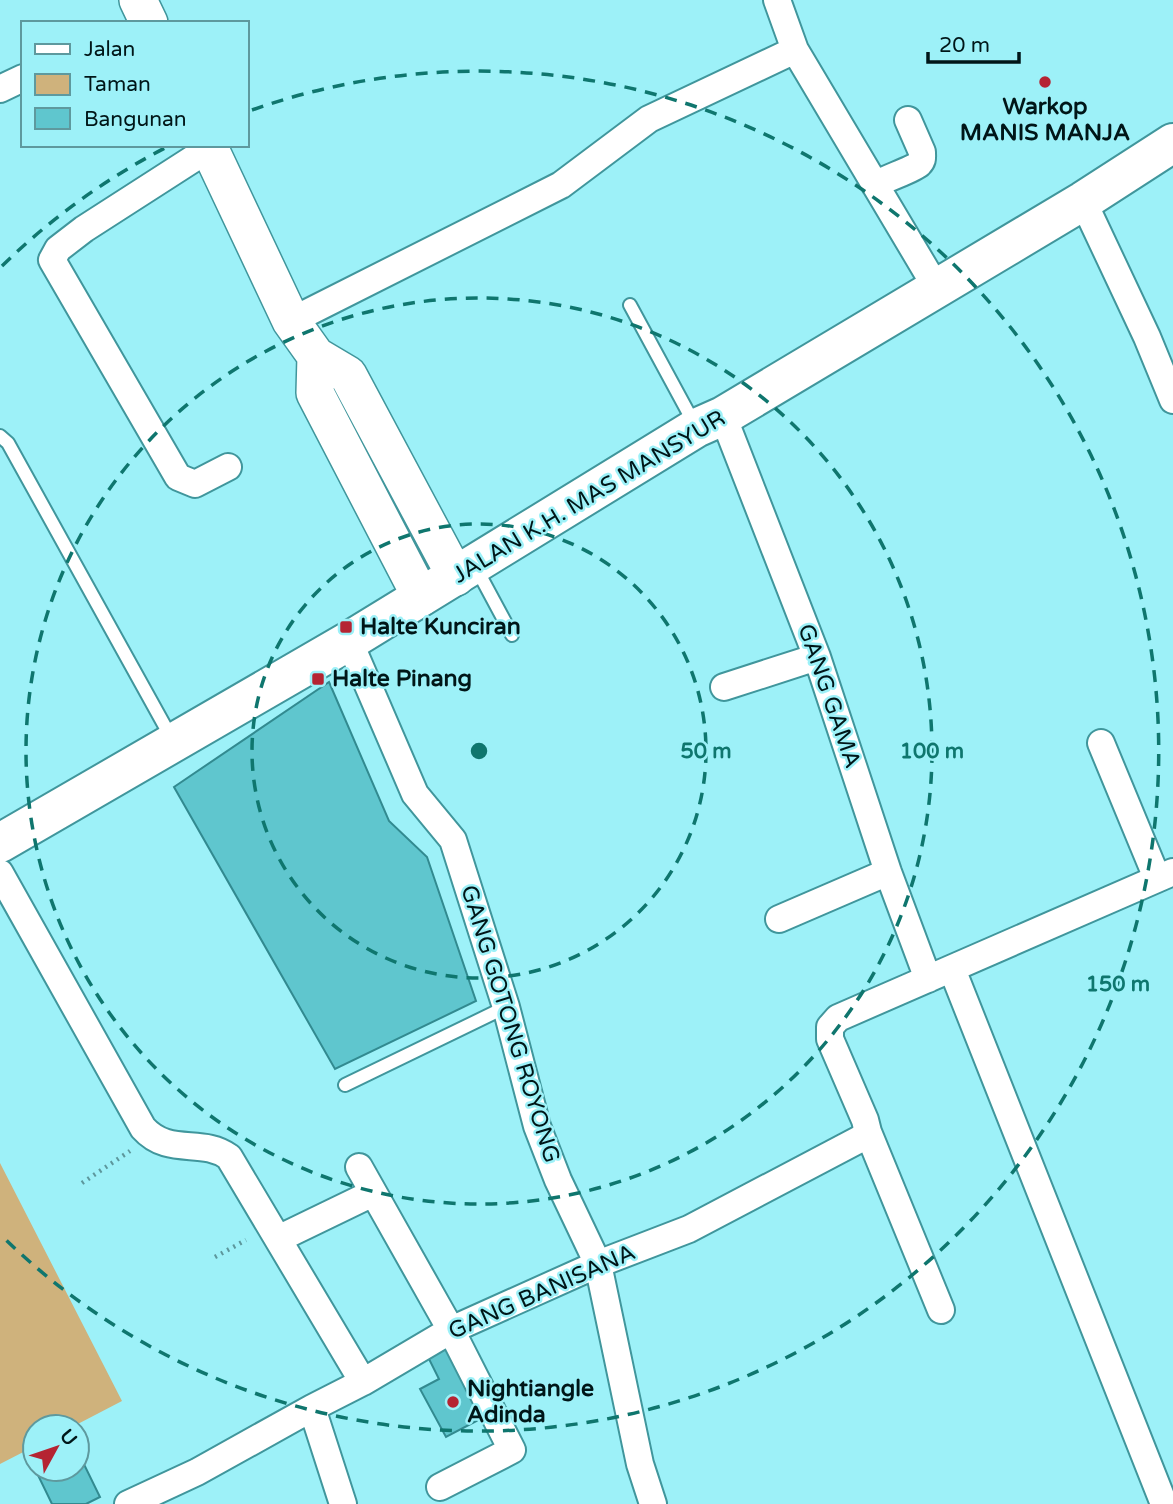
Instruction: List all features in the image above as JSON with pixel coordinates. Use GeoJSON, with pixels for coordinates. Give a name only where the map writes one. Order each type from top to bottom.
{"type":"FeatureCollection","features":[{"type":"Feature","properties":{"kind":"main road","name":"JALAN K.H. MAS MANSYUR"},"geometry":{"type":"LineString","coordinates":[[0,843],[349,641],[710,422],[1083,201],[1173,144]]}},
{"type":"Feature","properties":{"kind":"main road"},"geometry":{"type":"LineString","coordinates":[[209,147],[291,321],[316,356],[348,375],[465,571]]}},
{"type":"Feature","properties":{"kind":"main road"},"geometry":{"type":"LineString","coordinates":[[316,356],[315,393],[421,597]]}},
{"type":"Feature","properties":{"kind":"street"},"geometry":{"type":"LineString","coordinates":[[777,0],[794,50],[936,287]]}},
{"type":"Feature","properties":{"kind":"street"},"geometry":{"type":"LineString","coordinates":[[291,321],[561,185],[649,120],[794,50]]}},
{"type":"Feature","properties":{"kind":"street"},"geometry":{"type":"LineString","coordinates":[[0,89],[21,79]]}},
{"type":"Feature","properties":{"kind":"street"},"geometry":{"type":"LineString","coordinates":[[875,185],[887,177],[918,165],[922,158],[908,120]]}},
{"type":"Feature","properties":{"kind":"street"},"geometry":{"type":"LineString","coordinates":[[209,147],[84,229],[58,249],[52,260],[178,477],[195,484],[228,467]]}},
{"type":"Feature","properties":{"kind":"street"},"geometry":{"type":"LineString","coordinates":[[1083,201],[1147,337],[1173,400]]}},
{"type":"Feature","properties":{"kind":"street","name":"GANG GAMA"},"geometry":{"type":"LineString","coordinates":[[710,422],[817,657],[888,872],[940,974],[1164,1504]]}},
{"type":"Feature","properties":{"kind":"street","name":"GANG GOTONG ROYONG"},"geometry":{"type":"LineString","coordinates":[[349,641],[415,794],[453,840],[506,1007],[537,1126],[558,1180],[598,1264],[640,1464],[653,1504]]}},
{"type":"Feature","properties":{"kind":"street"},"geometry":{"type":"LineString","coordinates":[[724,687],[817,657]]}},
{"type":"Feature","properties":{"kind":"street"},"geometry":{"type":"LineString","coordinates":[[941,1310],[830,1039],[830,1027],[838,1018],[1165,875],[1101,743]]}},
{"type":"Feature","properties":{"kind":"street"},"geometry":{"type":"LineString","coordinates":[[779,919],[888,872]]}},
{"type":"Feature","properties":{"kind":"street"},"geometry":{"type":"LineString","coordinates":[[0,873],[142,1128],[151,1137],[170,1145],[221,1151],[229,1157],[363,1382]]}},
{"type":"Feature","properties":{"kind":"street","name":"GANG BANISANA"},"geometry":{"type":"LineString","coordinates":[[128,1504],[197,1472],[363,1382],[451,1330],[598,1264],[689,1229],[860,1139],[867,1132]]}},
{"type":"Feature","properties":{"kind":"street"},"geometry":{"type":"LineString","coordinates":[[359,1167],[451,1330],[512,1450],[440,1488]]}},
{"type":"Feature","properties":{"kind":"street"},"geometry":{"type":"LineString","coordinates":[[279,1238],[373,1193]]}},
{"type":"Feature","properties":{"kind":"street"},"geometry":{"type":"LineString","coordinates":[[312,1408],[343,1504]]}},
{"type":"Feature","properties":{"kind":"lane"},"geometry":{"type":"LineString","coordinates":[[630,305],[710,422]]}},
{"type":"Feature","properties":{"kind":"lane"},"geometry":{"type":"LineString","coordinates":[[0,436],[8,443],[174,743]]}},
{"type":"Feature","properties":{"kind":"lane"},"geometry":{"type":"LineString","coordinates":[[465,571],[512,635]]}},
{"type":"Feature","properties":{"kind":"lane"},"geometry":{"type":"LineString","coordinates":[[345,1085],[506,1007]]}},
{"type":"Feature","properties":{"kind":"path"},"geometry":{"type":"LineString","coordinates":[[82,1183],[151,1137]]}},
{"type":"Feature","properties":{"kind":"green space"},"geometry":{"type":"Polygon","coordinates":[[[0,1163],[122,1401],[91,1417],[91,1413],[21,1413],[21,1453],[0,1464],[0,1163]]]}},
{"type":"Feature","properties":{"kind":"building"},"geometry":{"type":"Polygon","coordinates":[[[329,682],[389,821],[427,857],[476,1001],[335,1069],[174,787],[329,682]]]}},
{"type":"Feature","properties":{"kind":"building","name":"Nightiangle Adinda"},"geometry":{"type":"Polygon","coordinates":[[[448,1344],[486,1416],[446,1437],[420,1389],[439,1379],[427,1355],[448,1344]]]}},
{"type":"Feature","properties":{"kind":"building"},"geometry":{"type":"Polygon","coordinates":[[[91,1479],[100,1497],[86,1504],[52,1504],[42,1483],[91,1483],[91,1479]]]}},
{"type":"Feature","properties":{"kind":"place","name":"Warkop MANIS MANJA"},"geometry":{"type":"Point","coordinates":[1045,82]}},
{"type":"Feature","properties":{"kind":"place","name":"Halte Kunciran"},"geometry":{"type":"Point","coordinates":[346,627]}},
{"type":"Feature","properties":{"kind":"place","name":"Halte Pinang"},"geometry":{"type":"Point","coordinates":[318,679]}},
{"type":"Feature","properties":{"kind":"place","name":"Nightiangle Adinda"},"geometry":{"type":"Point","coordinates":[453,1402]}}]}
